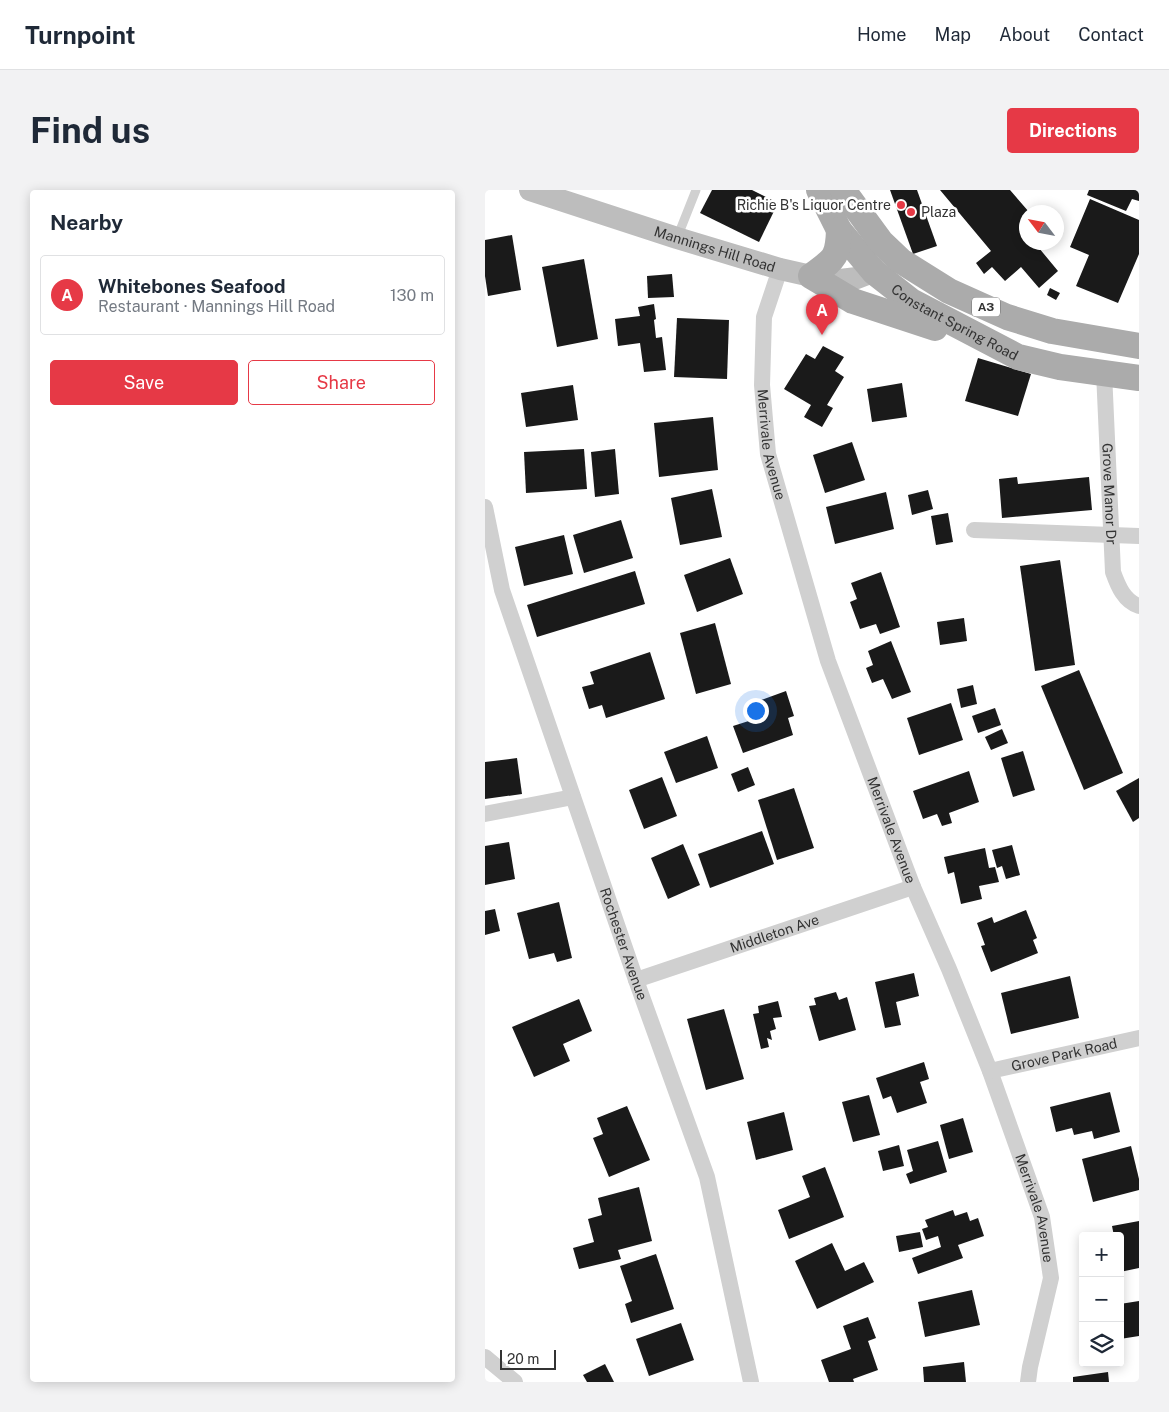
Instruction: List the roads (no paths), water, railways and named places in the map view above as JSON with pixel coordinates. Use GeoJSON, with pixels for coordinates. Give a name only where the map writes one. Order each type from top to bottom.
{"type":"FeatureCollection","features":[{"type":"Feature","properties":{"kind":"main road","name":"Mannings Hill Road"},"geometry":{"type":"LineString","coordinates":[[530,190],[677,238],[780,269],[811,276],[839,280],[857,278],[901,261]]}},
{"type":"Feature","properties":{"kind":"main road","name":"Constant Spring Road"},"geometry":{"type":"LineString","coordinates":[[819,190],[839,230],[874,272],[911,301],[1018,357],[1060,366],[1139,378]]}},
{"type":"Feature","properties":{"kind":"main road","name":"Constant Spring Road"},"geometry":{"type":"LineString","coordinates":[[843,190],[881,242],[901,261],[949,292],[1007,317],[1052,330],[1139,346]]}},
{"type":"Feature","properties":{"kind":"main road"},"geometry":{"type":"LineString","coordinates":[[839,230],[838,249],[831,261],[811,276],[853,301],[1018,357]]}},
{"type":"Feature","properties":{"kind":"street","name":"Merrivale Avenue"},"geometry":{"type":"LineString","coordinates":[[780,269],[764,317],[762,385],[768,454],[828,661],[913,887],[949,969],[990,1072],[1041,1217],[1051,1278],[1028,1382]]}},
{"type":"Feature","properties":{"kind":"street","name":"Grove Manor Dr"},"geometry":{"type":"LineString","coordinates":[[1104,372],[1113,572],[1120,591],[1135,605],[1139,606]]}},
{"type":"Feature","properties":{"kind":"street","name":"Rochester Avenue"},"geometry":{"type":"LineString","coordinates":[[485,507],[502,590],[636,980],[707,1177],[751,1382]]}},
{"type":"Feature","properties":{"kind":"street"},"geometry":{"type":"LineString","coordinates":[[974,530],[1139,536]]}},
{"type":"Feature","properties":{"kind":"street"},"geometry":{"type":"LineString","coordinates":[[485,814],[573,797]]}},
{"type":"Feature","properties":{"kind":"street","name":"Middleton Ave"},"geometry":{"type":"LineString","coordinates":[[636,980],[913,887]]}},
{"type":"Feature","properties":{"kind":"street","name":"Grove Park Road"},"geometry":{"type":"LineString","coordinates":[[990,1072],[1139,1038]]}},
{"type":"Feature","properties":{"kind":"street"},"geometry":{"type":"LineString","coordinates":[[485,1357],[515,1382]]}},
{"type":"Feature","properties":{"kind":"lane"},"geometry":{"type":"LineString","coordinates":[[677,238],[696,190]]}},
{"type":"Feature","properties":{"kind":"place","name":"Richie B's Liquor Centre"},"geometry":{"type":"Point","coordinates":[901,205]}},
{"type":"Feature","properties":{"kind":"place","name":"Plaza"},"geometry":{"type":"Point","coordinates":[911,212]}},
{"type":"Feature","properties":{"kind":"place","name":"Whitebones Seafood"},"geometry":{"type":"Point","coordinates":[822,335]}}]}
